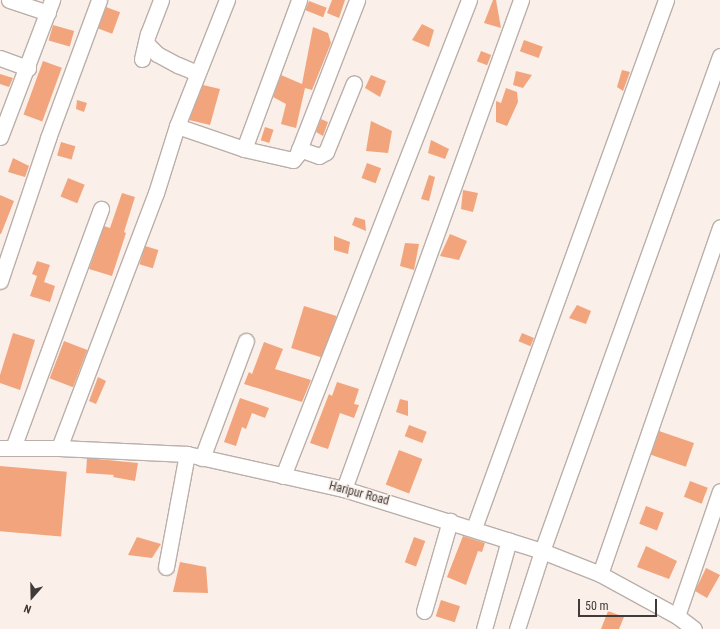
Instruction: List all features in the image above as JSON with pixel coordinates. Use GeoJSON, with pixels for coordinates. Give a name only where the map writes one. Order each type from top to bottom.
{"type":"FeatureCollection","features":[{"type":"Feature","properties":{"kind":"street"},"geometry":{"type":"LineString","coordinates":[[0,136],[4,116],[28,68],[50,6],[9,0]]}},
{"type":"Feature","properties":{"kind":"street"},"geometry":{"type":"LineString","coordinates":[[0,281],[51,131],[99,0]]}},
{"type":"Feature","properties":{"kind":"street"},"geometry":{"type":"LineString","coordinates":[[142,59],[161,0]]}},
{"type":"Feature","properties":{"kind":"street"},"geometry":{"type":"LineString","coordinates":[[59,448],[156,193],[177,126],[227,0]]}},
{"type":"Feature","properties":{"kind":"street"},"geometry":{"type":"LineString","coordinates":[[244,149],[299,0]]}},
{"type":"Feature","properties":{"kind":"street"},"geometry":{"type":"LineString","coordinates":[[177,126],[244,149],[293,160],[299,149],[358,0]]}},
{"type":"Feature","properties":{"kind":"street"},"geometry":{"type":"LineString","coordinates":[[283,476],[469,0]]}},
{"type":"Feature","properties":{"kind":"street"},"geometry":{"type":"LineString","coordinates":[[344,489],[521,0]]}},
{"type":"Feature","properties":{"kind":"street"},"geometry":{"type":"LineString","coordinates":[[474,528],[666,0]]}},
{"type":"Feature","properties":{"kind":"street"},"geometry":{"type":"LineString","coordinates":[[146,43],[157,54],[197,73]]}},
{"type":"Feature","properties":{"kind":"street"},"geometry":{"type":"LineString","coordinates":[[517,629],[542,551],[720,56]]}},
{"type":"Feature","properties":{"kind":"street"},"geometry":{"type":"LineString","coordinates":[[0,58],[28,68]]}},
{"type":"Feature","properties":{"kind":"street"},"geometry":{"type":"LineString","coordinates":[[299,149],[319,156],[326,152],[354,83]]}},
{"type":"Feature","properties":{"kind":"street"},"geometry":{"type":"LineString","coordinates":[[6,448],[100,209]]}},
{"type":"Feature","properties":{"kind":"street"},"geometry":{"type":"LineString","coordinates":[[600,574],[720,227]]}},
{"type":"Feature","properties":{"kind":"street"},"geometry":{"type":"LineString","coordinates":[[202,458],[246,341]]}},
{"type":"Feature","properties":{"kind":"street","name":"Haripur Road"},"geometry":{"type":"LineString","coordinates":[[6,448],[59,448],[187,454],[344,489],[474,528],[542,551],[600,574],[677,616],[694,629]]}},
{"type":"Feature","properties":{"kind":"street"},"geometry":{"type":"LineString","coordinates":[[166,567],[187,454]]}},
{"type":"Feature","properties":{"kind":"street"},"geometry":{"type":"LineString","coordinates":[[677,616],[720,491]]}},
{"type":"Feature","properties":{"kind":"street"},"geometry":{"type":"LineString","coordinates":[[424,611],[450,521]]}},
{"type":"Feature","properties":{"kind":"street"},"geometry":{"type":"LineString","coordinates":[[484,629],[509,540]]}},
{"type":"Feature","properties":{"kind":"building"},"geometry":{"type":"Polygon","coordinates":[[[332,0],[345,0],[339,18],[327,13],[332,0]]]}},
{"type":"Feature","properties":{"kind":"building"},"geometry":{"type":"Polygon","coordinates":[[[493,0],[496,0],[501,28],[484,23],[493,0]]]}},
{"type":"Feature","properties":{"kind":"building"},"geometry":{"type":"Polygon","coordinates":[[[309,1],[327,8],[323,17],[305,10],[309,1]]]}},
{"type":"Feature","properties":{"kind":"building"},"geometry":{"type":"Polygon","coordinates":[[[106,7],[120,12],[112,34],[98,29],[106,7]]]}},
{"type":"Feature","properties":{"kind":"building"},"geometry":{"type":"Polygon","coordinates":[[[422,24],[434,30],[429,47],[412,40],[422,24]]]}},
{"type":"Feature","properties":{"kind":"building"},"geometry":{"type":"Polygon","coordinates":[[[53,25],[74,31],[70,46],[49,40],[53,25]]]}},
{"type":"Feature","properties":{"kind":"building"},"geometry":{"type":"Polygon","coordinates":[[[313,27],[328,33],[331,43],[312,90],[305,88],[296,128],[281,124],[286,104],[273,97],[281,75],[302,84],[313,27]]]}},
{"type":"Feature","properties":{"kind":"building"},"geometry":{"type":"Polygon","coordinates":[[[524,40],[543,47],[539,58],[520,51],[524,40]]]}},
{"type":"Feature","properties":{"kind":"building"},"geometry":{"type":"Polygon","coordinates":[[[481,51],[491,55],[487,65],[477,61],[481,51]]]}},
{"type":"Feature","properties":{"kind":"building"},"geometry":{"type":"Polygon","coordinates":[[[43,61],[62,68],[42,121],[24,115],[43,61]]]}},
{"type":"Feature","properties":{"kind":"building"},"geometry":{"type":"Polygon","coordinates":[[[622,70],[630,72],[623,91],[617,87],[622,70]]]}},
{"type":"Feature","properties":{"kind":"building"},"geometry":{"type":"Polygon","coordinates":[[[516,71],[532,75],[523,88],[513,85],[516,71]]]}},
{"type":"Feature","properties":{"kind":"building"},"geometry":{"type":"Polygon","coordinates":[[[0,74],[13,78],[9,87],[0,84],[0,74]]]}},
{"type":"Feature","properties":{"kind":"building"},"geometry":{"type":"Polygon","coordinates":[[[371,75],[386,81],[380,97],[365,88],[371,75]]]}},
{"type":"Feature","properties":{"kind":"building"},"geometry":{"type":"Polygon","coordinates":[[[203,85],[220,89],[210,125],[189,120],[203,85]]]}},
{"type":"Feature","properties":{"kind":"building"},"geometry":{"type":"Polygon","coordinates":[[[506,88],[517,92],[518,102],[507,126],[496,122],[496,101],[501,103],[506,88]]]}},
{"type":"Feature","properties":{"kind":"building"},"geometry":{"type":"Polygon","coordinates":[[[77,100],[87,103],[84,112],[76,109],[77,100]]]}},
{"type":"Feature","properties":{"kind":"building"},"geometry":{"type":"Polygon","coordinates":[[[321,119],[328,122],[323,136],[316,132],[321,119]]]}},
{"type":"Feature","properties":{"kind":"building"},"geometry":{"type":"Polygon","coordinates":[[[371,121],[392,131],[388,153],[366,151],[371,121]]]}},
{"type":"Feature","properties":{"kind":"building"},"geometry":{"type":"Polygon","coordinates":[[[265,127],[274,130],[269,143],[261,140],[265,127]]]}},
{"type":"Feature","properties":{"kind":"building"},"geometry":{"type":"Polygon","coordinates":[[[431,140],[449,149],[445,159],[428,153],[431,140]]]}},
{"type":"Feature","properties":{"kind":"building"},"geometry":{"type":"Polygon","coordinates":[[[61,142],[75,146],[72,160],[57,155],[61,142]]]}},
{"type":"Feature","properties":{"kind":"building"},"geometry":{"type":"Polygon","coordinates":[[[13,158],[29,166],[25,177],[8,172],[13,158]]]}},
{"type":"Feature","properties":{"kind":"building"},"geometry":{"type":"Polygon","coordinates":[[[367,163],[381,168],[376,183],[362,178],[367,163]]]}},
{"type":"Feature","properties":{"kind":"building"},"geometry":{"type":"Polygon","coordinates":[[[429,175],[435,177],[429,201],[421,199],[429,175]]]}},
{"type":"Feature","properties":{"kind":"building"},"geometry":{"type":"Polygon","coordinates":[[[68,178],[85,185],[77,203],[61,197],[68,178]]]}},
{"type":"Feature","properties":{"kind":"building"},"geometry":{"type":"Polygon","coordinates":[[[463,190],[478,193],[473,212],[461,209],[463,190]]]}},
{"type":"Feature","properties":{"kind":"building"},"geometry":{"type":"Polygon","coordinates":[[[122,193],[135,197],[124,232],[126,233],[112,276],[89,269],[104,226],[110,228],[122,193]]]}},
{"type":"Feature","properties":{"kind":"building"},"geometry":{"type":"Polygon","coordinates":[[[0,195],[14,201],[1,234],[0,234],[0,195]]]}},
{"type":"Feature","properties":{"kind":"building"},"geometry":{"type":"Polygon","coordinates":[[[355,217],[365,220],[366,231],[352,225],[355,217]]]}},
{"type":"Feature","properties":{"kind":"building"},"geometry":{"type":"Polygon","coordinates":[[[450,234],[467,241],[459,260],[440,256],[450,234]]]}},
{"type":"Feature","properties":{"kind":"building"},"geometry":{"type":"Polygon","coordinates":[[[334,236],[350,242],[348,254],[334,250],[334,236]]]}},
{"type":"Feature","properties":{"kind":"building"},"geometry":{"type":"Polygon","coordinates":[[[405,243],[419,244],[414,270],[400,266],[405,243]]]}},
{"type":"Feature","properties":{"kind":"building"},"geometry":{"type":"Polygon","coordinates":[[[145,246],[158,250],[153,268],[139,264],[145,246]]]}},
{"type":"Feature","properties":{"kind":"building"},"geometry":{"type":"Polygon","coordinates":[[[37,261],[50,265],[44,282],[55,286],[50,302],[30,296],[37,276],[32,274],[37,261]]]}},
{"type":"Feature","properties":{"kind":"building"},"geometry":{"type":"Polygon","coordinates":[[[577,305],[591,311],[586,324],[569,318],[577,305]]]}},
{"type":"Feature","properties":{"kind":"building"},"geometry":{"type":"Polygon","coordinates":[[[304,306],[337,316],[324,358],[291,348],[304,306]]]}},
{"type":"Feature","properties":{"kind":"building"},"geometry":{"type":"Polygon","coordinates":[[[13,333],[35,340],[20,390],[0,383],[0,375],[13,333]]]}},
{"type":"Feature","properties":{"kind":"building"},"geometry":{"type":"Polygon","coordinates":[[[522,333],[534,338],[530,346],[518,341],[522,333]]]}},
{"type":"Feature","properties":{"kind":"building"},"geometry":{"type":"Polygon","coordinates":[[[64,341],[87,350],[73,387],[50,378],[64,341]]]}},
{"type":"Feature","properties":{"kind":"building"},"geometry":{"type":"Polygon","coordinates":[[[264,342],[283,349],[275,369],[311,380],[302,402],[244,384],[249,372],[252,374],[264,342]]]}},
{"type":"Feature","properties":{"kind":"building"},"geometry":{"type":"Polygon","coordinates":[[[98,377],[106,381],[96,404],[89,401],[98,377]]]}},
{"type":"Feature","properties":{"kind":"building"},"geometry":{"type":"Polygon","coordinates":[[[337,382],[359,389],[354,404],[359,405],[354,418],[340,413],[328,449],[310,443],[329,394],[332,396],[337,382]]]}},
{"type":"Feature","properties":{"kind":"building"},"geometry":{"type":"Polygon","coordinates":[[[240,398],[269,408],[265,418],[252,413],[246,429],[242,427],[236,446],[224,442],[240,398]]]}},
{"type":"Feature","properties":{"kind":"building"},"geometry":{"type":"Polygon","coordinates":[[[400,399],[408,401],[408,416],[396,412],[400,399]]]}},
{"type":"Feature","properties":{"kind":"building"},"geometry":{"type":"Polygon","coordinates":[[[409,425],[427,432],[422,443],[405,436],[409,425]]]}},
{"type":"Feature","properties":{"kind":"building"},"geometry":{"type":"Polygon","coordinates":[[[659,431],[694,443],[686,467],[651,455],[659,431]]]}},
{"type":"Feature","properties":{"kind":"building"},"geometry":{"type":"Polygon","coordinates":[[[399,450],[422,459],[409,494],[386,485],[399,450]]]}},
{"type":"Feature","properties":{"kind":"building"},"geometry":{"type":"Polygon","coordinates":[[[87,458],[138,463],[135,481],[113,477],[114,475],[86,473],[87,458]]]}},
{"type":"Feature","properties":{"kind":"building"},"geometry":{"type":"Polygon","coordinates":[[[0,466],[67,472],[61,537],[0,531],[0,466]]]}},
{"type":"Feature","properties":{"kind":"building"},"geometry":{"type":"Polygon","coordinates":[[[690,481],[708,488],[702,504],[684,497],[690,481]]]}},
{"type":"Feature","properties":{"kind":"building"},"geometry":{"type":"Polygon","coordinates":[[[646,506],[664,513],[657,531],[639,524],[646,506]]]}},
{"type":"Feature","properties":{"kind":"building"},"geometry":{"type":"Polygon","coordinates":[[[463,536],[485,543],[482,552],[478,551],[466,585],[447,577],[463,536]]]}},
{"type":"Feature","properties":{"kind":"building"},"geometry":{"type":"Polygon","coordinates":[[[137,537],[161,544],[152,558],[128,555],[137,537]]]}},
{"type":"Feature","properties":{"kind":"building"},"geometry":{"type":"Polygon","coordinates":[[[414,537],[425,541],[416,566],[405,562],[414,537]]]}},
{"type":"Feature","properties":{"kind":"building"},"geometry":{"type":"Polygon","coordinates":[[[646,546],[677,561],[669,579],[637,567],[646,546]]]}},
{"type":"Feature","properties":{"kind":"building"},"geometry":{"type":"Polygon","coordinates":[[[180,562],[206,567],[208,593],[173,592],[180,562]]]}},
{"type":"Feature","properties":{"kind":"building"},"geometry":{"type":"Polygon","coordinates":[[[706,568],[720,575],[707,598],[695,591],[706,568]]]}},
{"type":"Feature","properties":{"kind":"building"},"geometry":{"type":"Polygon","coordinates":[[[441,600],[460,606],[455,622],[436,616],[441,600]]]}},
{"type":"Feature","properties":{"kind":"building"},"geometry":{"type":"Polygon","coordinates":[[[608,611],[624,617],[619,629],[601,629],[608,611]]]}}]}
